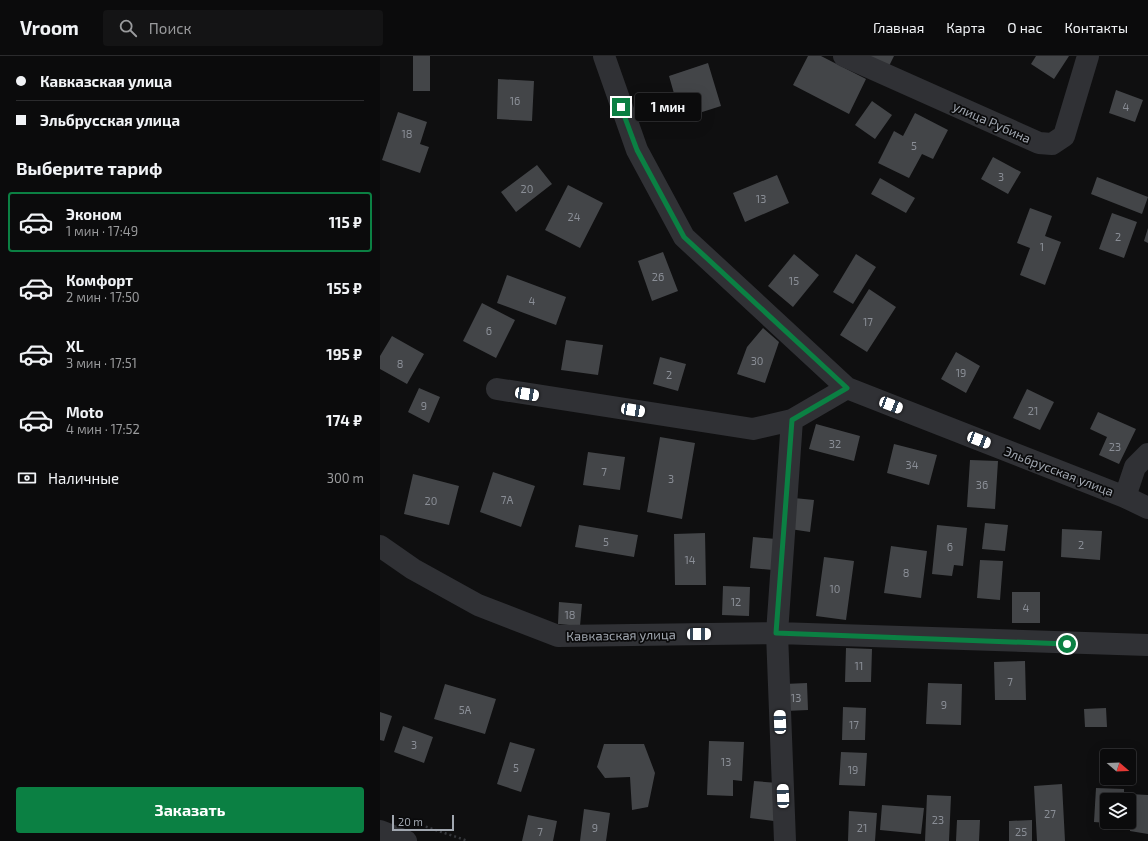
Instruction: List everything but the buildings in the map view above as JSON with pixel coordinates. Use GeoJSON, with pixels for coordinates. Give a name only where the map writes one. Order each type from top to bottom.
{"type":"FeatureCollection","features":[{"type":"Feature","properties":{"kind":"street","name":"Эльбрусская улица"},"geometry":{"type":"LineString","coordinates":[[604,56],[637,150],[684,237],[847,388],[1125,497],[1148,508]]}},
{"type":"Feature","properties":{"kind":"street","name":"улица Рубина"},"geometry":{"type":"LineString","coordinates":[[844,56],[1039,143],[1052,144],[1064,136],[1088,56]]}},
{"type":"Feature","properties":{"kind":"street"},"geometry":{"type":"LineString","coordinates":[[497,389],[753,429],[792,420],[847,388]]}},
{"type":"Feature","properties":{"kind":"street"},"geometry":{"type":"LineString","coordinates":[[785,841],[776,633],[792,420]]}},
{"type":"Feature","properties":{"kind":"street"},"geometry":{"type":"LineString","coordinates":[[1125,497],[1135,467],[1148,454]]}},
{"type":"Feature","properties":{"kind":"street","name":"Кавказская улица"},"geometry":{"type":"LineString","coordinates":[[380,546],[413,569],[478,605],[558,636],[776,633],[1148,645]]}},
{"type":"Feature","properties":{"kind":"street"},"geometry":{"type":"LineString","coordinates":[[380,831],[406,841]]}},
{"type":"Feature","properties":{"kind":"path"},"geometry":{"type":"LineString","coordinates":[[420,825],[468,841]]}},
{"type":"Feature","properties":{"kind":"route"},"geometry":{"type":"LineString","coordinates":[[621,107],[637,150],[684,237],[847,388],[792,420],[776,633],[1067,644]]}}]}
